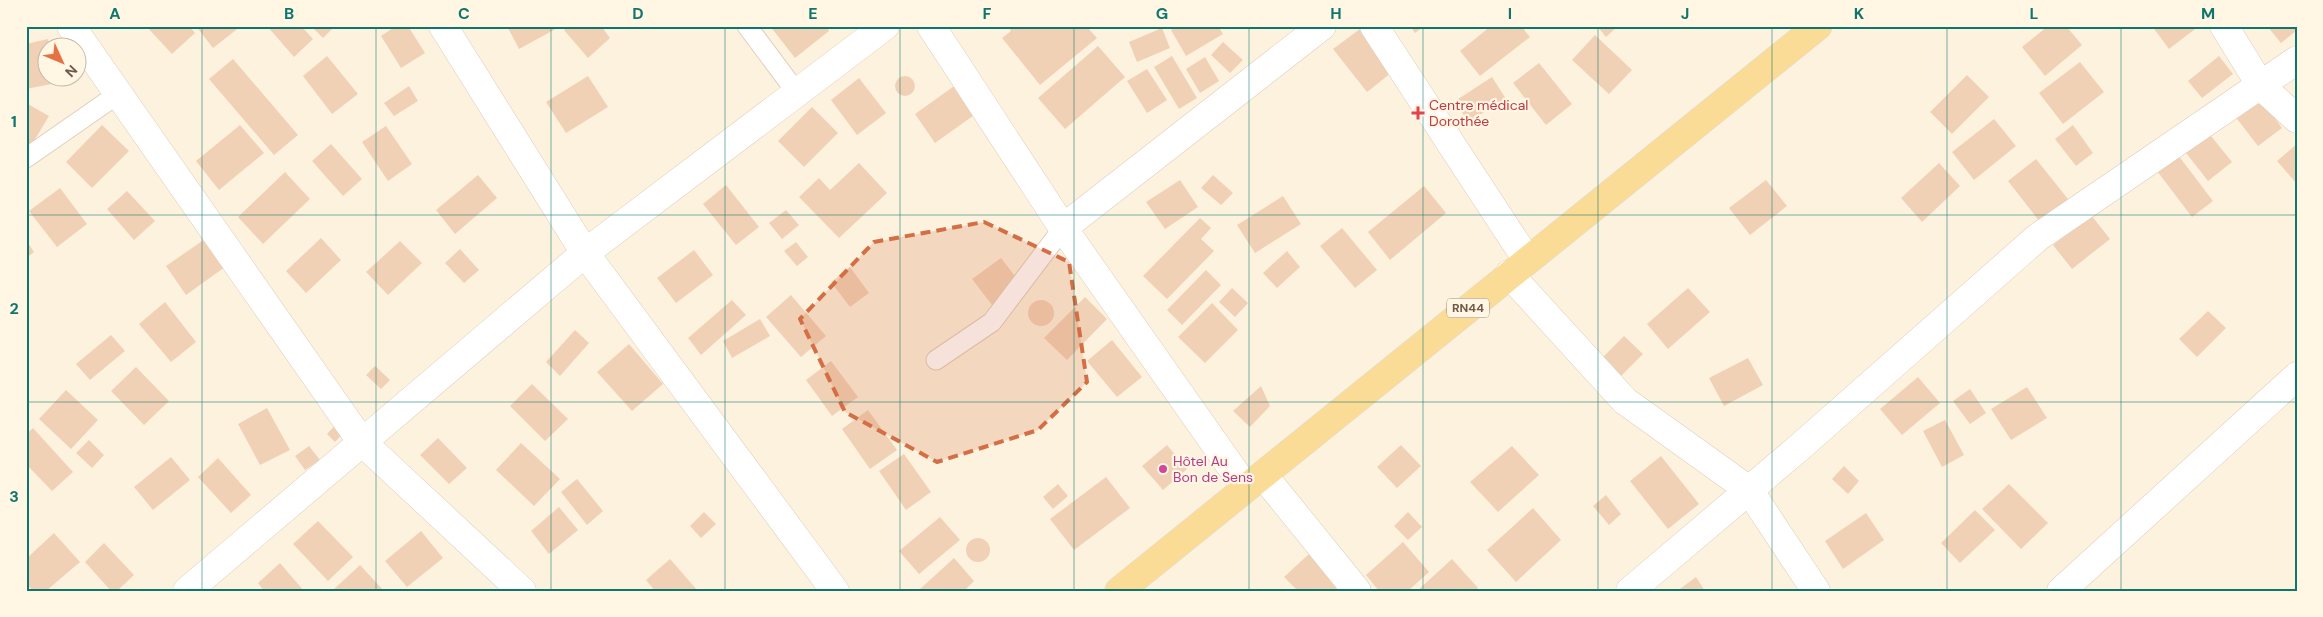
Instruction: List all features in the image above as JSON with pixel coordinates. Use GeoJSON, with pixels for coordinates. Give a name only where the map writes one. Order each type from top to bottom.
{"type":"FeatureCollection","features":[{"type":"Feature","properties":{"kind":"main road","name":"RN44"},"geometry":{"type":"LineString","coordinates":[[1119,591],[1818,26]]}},
{"type":"Feature","properties":{"kind":"street"},"geometry":{"type":"LineString","coordinates":[[71,26],[361,442],[522,591]]}},
{"type":"Feature","properties":{"kind":"street"},"geometry":{"type":"LineString","coordinates":[[443,26],[585,253],[835,591]]}},
{"type":"Feature","properties":{"kind":"street"},"geometry":{"type":"LineString","coordinates":[[199,587],[361,442],[585,253],[885,26]]}},
{"type":"Feature","properties":{"kind":"street"},"geometry":{"type":"LineString","coordinates":[[931,26],[1064,228],[1254,481],[1357,591]]}},
{"type":"Feature","properties":{"kind":"street"},"geometry":{"type":"LineString","coordinates":[[1064,228],[1322,26]]}},
{"type":"Feature","properties":{"kind":"street"},"geometry":{"type":"LineString","coordinates":[[1374,26],[1518,267],[1625,401],[1749,490],[1816,591]]}},
{"type":"Feature","properties":{"kind":"street"},"geometry":{"type":"LineString","coordinates":[[2224,26],[2261,86],[2297,119]]}},
{"type":"Feature","properties":{"kind":"street"},"geometry":{"type":"LineString","coordinates":[[1630,591],[1749,490],[2038,237],[2297,60]]}},
{"type":"Feature","properties":{"kind":"street"},"geometry":{"type":"LineString","coordinates":[[2061,591],[2297,376]]}},
{"type":"Feature","properties":{"kind":"lane"},"geometry":{"type":"LineString","coordinates":[[747,26],[797,93]]}},
{"type":"Feature","properties":{"kind":"lane"},"geometry":{"type":"LineString","coordinates":[[26,158],[118,94]]}},
{"type":"Feature","properties":{"kind":"lane"},"geometry":{"type":"LineString","coordinates":[[936,360],[992,322],[1064,228]]}},
{"type":"Feature","properties":{"kind":"highlighted area"},"geometry":{"type":"Polygon","coordinates":[[[984,222],[1069,262],[1087,382],[1038,430],[937,462],[845,412],[800,319],[874,242],[984,222]]]}},
{"type":"Feature","properties":{"kind":"building"},"geometry":{"type":"Polygon","coordinates":[[[146,26],[189,26],[195,33],[172,54],[146,26]]]}},
{"type":"Feature","properties":{"kind":"building"},"geometry":{"type":"Polygon","coordinates":[[[196,26],[241,26],[213,48],[196,26]]]}},
{"type":"Feature","properties":{"kind":"building"},"geometry":{"type":"Polygon","coordinates":[[[267,26],[301,26],[313,39],[294,57],[267,26]]]}},
{"type":"Feature","properties":{"kind":"building"},"geometry":{"type":"Polygon","coordinates":[[[311,26],[335,26],[323,38],[311,26]]]}},
{"type":"Feature","properties":{"kind":"building"},"geometry":{"type":"Polygon","coordinates":[[[396,26],[408,26],[425,53],[401,68],[381,36],[396,26]]]}},
{"type":"Feature","properties":{"kind":"building"},"geometry":{"type":"Polygon","coordinates":[[[507,26],[561,26],[519,49],[507,26]]]}},
{"type":"Feature","properties":{"kind":"building"},"geometry":{"type":"Polygon","coordinates":[[[568,26],[601,26],[610,38],[588,58],[564,30],[568,26]]]}},
{"type":"Feature","properties":{"kind":"building"},"geometry":{"type":"Polygon","coordinates":[[[770,26],[826,26],[829,31],[795,58],[770,26]]]}},
{"type":"Feature","properties":{"kind":"building"},"geometry":{"type":"Polygon","coordinates":[[[1008,26],[1086,26],[1097,38],[1040,85],[1002,38],[1011,31],[1008,26]]]}},
{"type":"Feature","properties":{"kind":"building"},"geometry":{"type":"Polygon","coordinates":[[[1177,26],[1218,26],[1223,34],[1186,56],[1171,30],[1177,26]]]}},
{"type":"Feature","properties":{"kind":"building"},"geometry":{"type":"Polygon","coordinates":[[[1364,26],[1400,66],[1367,92],[1333,49],[1364,26]]]}},
{"type":"Feature","properties":{"kind":"building"},"geometry":{"type":"Polygon","coordinates":[[[1410,26],[1424,26],[1415,33],[1410,26]]]}},
{"type":"Feature","properties":{"kind":"building"},"geometry":{"type":"Polygon","coordinates":[[[1491,26],[1521,26],[1530,37],[1480,76],[1460,51],[1491,26]]]}},
{"type":"Feature","properties":{"kind":"building"},"geometry":{"type":"Polygon","coordinates":[[[1597,26],[1618,26],[1606,37],[1597,26]]]}},
{"type":"Feature","properties":{"kind":"building"},"geometry":{"type":"Polygon","coordinates":[[[2048,26],[2066,26],[2082,45],[2045,76],[2022,47],[2048,26]]]}},
{"type":"Feature","properties":{"kind":"building"},"geometry":{"type":"Polygon","coordinates":[[[2152,26],[2199,26],[2169,49],[2152,26]]]}},
{"type":"Feature","properties":{"kind":"building"},"geometry":{"type":"Polygon","coordinates":[[[2267,26],[2297,26],[2297,30],[2281,43],[2267,26]]]}},
{"type":"Feature","properties":{"kind":"building"},"geometry":{"type":"Polygon","coordinates":[[[1162,28],[1170,48],[1137,62],[1129,42],[1162,28]]]}},
{"type":"Feature","properties":{"kind":"building"},"geometry":{"type":"Polygon","coordinates":[[[1595,35],[1632,70],[1609,94],[1572,60],[1595,35]]]}},
{"type":"Feature","properties":{"kind":"building"},"geometry":{"type":"Polygon","coordinates":[[[38,41],[38,87],[26,89],[26,44],[38,41]]]}},
{"type":"Feature","properties":{"kind":"building"},"geometry":{"type":"Polygon","coordinates":[[[1223,42],[1243,60],[1230,73],[1211,55],[1223,42]]]}},
{"type":"Feature","properties":{"kind":"building"},"geometry":{"type":"Polygon","coordinates":[[[1098,46],[1125,77],[1065,129],[1038,98],[1098,46]]]}},
{"type":"Feature","properties":{"kind":"building"},"geometry":{"type":"Polygon","coordinates":[[[327,56],[358,94],[332,114],[303,76],[327,56]]]}},
{"type":"Feature","properties":{"kind":"building"},"geometry":{"type":"Polygon","coordinates":[[[1172,56],[1197,98],[1179,109],[1154,67],[1172,56]]]}},
{"type":"Feature","properties":{"kind":"building"},"geometry":{"type":"Polygon","coordinates":[[[2219,56],[2233,74],[2202,98],[2188,81],[2219,56]]]}},
{"type":"Feature","properties":{"kind":"building"},"geometry":{"type":"Polygon","coordinates":[[[1205,57],[1219,81],[1200,93],[1186,69],[1205,57]]]}},
{"type":"Feature","properties":{"kind":"building"},"geometry":{"type":"Polygon","coordinates":[[[233,59],[298,135],[274,155],[209,79],[233,59]]]}},
{"type":"Feature","properties":{"kind":"building"},"geometry":{"type":"Polygon","coordinates":[[[2080,62],[2104,92],[2063,124],[2039,93],[2080,62]]]}},
{"type":"Feature","properties":{"kind":"building"},"geometry":{"type":"Polygon","coordinates":[[[1539,63],[1572,104],[1546,125],[1513,83],[1539,63]]]}},
{"type":"Feature","properties":{"kind":"building"},"geometry":{"type":"Polygon","coordinates":[[[1147,69],[1167,100],[1147,113],[1127,81],[1147,69]]]}},
{"type":"Feature","properties":{"kind":"building"},"geometry":{"type":"Polygon","coordinates":[[[1967,75],[1989,97],[1952,134],[1930,112],[1967,75]]]}},
{"type":"Feature","properties":{"kind":"building"},"geometry":{"type":"Polygon","coordinates":[[[588,76],[608,107],[566,133],[546,102],[588,76]]]}},
{"type":"Feature","properties":{"kind":"building"},"geometry":{"type":"Polygon","coordinates":[[[905,76],[912,79],[915,86],[912,93],[905,96],[898,93],[895,86],[898,79],[905,76]]]}},
{"type":"Feature","properties":{"kind":"building"},"geometry":{"type":"Polygon","coordinates":[[[1492,77],[1506,99],[1468,122],[1455,101],[1492,77]]]}},
{"type":"Feature","properties":{"kind":"building"},"geometry":{"type":"Polygon","coordinates":[[[859,78],[886,113],[857,135],[831,100],[859,78]]]}},
{"type":"Feature","properties":{"kind":"building"},"geometry":{"type":"Polygon","coordinates":[[[957,84],[977,113],[935,143],[915,114],[957,84]]]}},
{"type":"Feature","properties":{"kind":"building"},"geometry":{"type":"Polygon","coordinates":[[[409,86],[418,101],[394,116],[384,103],[409,86]]]}},
{"type":"Feature","properties":{"kind":"building"},"geometry":{"type":"Polygon","coordinates":[[[2259,96],[2282,128],[2258,146],[2234,115],[2259,96]]]}},
{"type":"Feature","properties":{"kind":"building"},"geometry":{"type":"Polygon","coordinates":[[[26,103],[49,116],[31,146],[26,143],[26,103]]]}},
{"type":"Feature","properties":{"kind":"building"},"geometry":{"type":"Polygon","coordinates":[[[812,107],[838,133],[804,167],[778,141],[812,107]]]}},
{"type":"Feature","properties":{"kind":"building"},"geometry":{"type":"Polygon","coordinates":[[[1994,119],[2016,146],[1974,180],[1952,152],[1994,119]]]}},
{"type":"Feature","properties":{"kind":"building"},"geometry":{"type":"Polygon","coordinates":[[[102,125],[129,151],[92,188],[66,162],[102,125]]]}},
{"type":"Feature","properties":{"kind":"building"},"geometry":{"type":"Polygon","coordinates":[[[240,125],[264,153],[219,190],[196,161],[240,125]]]}},
{"type":"Feature","properties":{"kind":"building"},"geometry":{"type":"Polygon","coordinates":[[[2073,125],[2093,153],[2076,166],[2055,139],[2073,125]]]}},
{"type":"Feature","properties":{"kind":"building"},"geometry":{"type":"Polygon","coordinates":[[[386,126],[412,164],[388,181],[362,142],[386,126]]]}},
{"type":"Feature","properties":{"kind":"building"},"geometry":{"type":"Polygon","coordinates":[[[2207,131],[2232,162],[2208,181],[2183,149],[2207,131]]]}},
{"type":"Feature","properties":{"kind":"building"},"geometry":{"type":"Polygon","coordinates":[[[331,144],[362,179],[343,196],[312,161],[331,144]]]}},
{"type":"Feature","properties":{"kind":"building"},"geometry":{"type":"Polygon","coordinates":[[[2297,144],[2297,184],[2277,161],[2297,144]]]}},
{"type":"Feature","properties":{"kind":"building"},"geometry":{"type":"Polygon","coordinates":[[[2178,155],[2213,201],[2192,217],[2157,171],[2178,155]]]}},
{"type":"Feature","properties":{"kind":"building"},"geometry":{"type":"Polygon","coordinates":[[[2036,159],[2068,199],[2040,222],[2008,181],[2036,159]]]}},
{"type":"Feature","properties":{"kind":"building"},"geometry":{"type":"Polygon","coordinates":[[[859,163],[887,193],[839,238],[799,197],[819,178],[830,190],[859,163]]]}},
{"type":"Feature","properties":{"kind":"building"},"geometry":{"type":"Polygon","coordinates":[[[1939,163],[1960,186],[1922,222],[1901,198],[1939,163]]]}},
{"type":"Feature","properties":{"kind":"building"},"geometry":{"type":"Polygon","coordinates":[[[285,172],[310,199],[263,244],[238,217],[285,172]]]}},
{"type":"Feature","properties":{"kind":"building"},"geometry":{"type":"Polygon","coordinates":[[[478,175],[497,198],[455,234],[436,210],[478,175]]]}},
{"type":"Feature","properties":{"kind":"building"},"geometry":{"type":"Polygon","coordinates":[[[1213,175],[1233,193],[1221,205],[1201,188],[1213,175]]]}},
{"type":"Feature","properties":{"kind":"building"},"geometry":{"type":"Polygon","coordinates":[[[1180,180],[1198,207],[1165,229],[1146,202],[1180,180]]]}},
{"type":"Feature","properties":{"kind":"building"},"geometry":{"type":"Polygon","coordinates":[[[1766,180],[1787,206],[1750,235],[1729,208],[1766,180]]]}},
{"type":"Feature","properties":{"kind":"building"},"geometry":{"type":"Polygon","coordinates":[[[726,185],[759,227],[736,245],[703,204],[726,185]]]}},
{"type":"Feature","properties":{"kind":"building"},"geometry":{"type":"Polygon","coordinates":[[[1424,186],[1446,213],[1390,260],[1368,232],[1424,186]]]}},
{"type":"Feature","properties":{"kind":"building"},"geometry":{"type":"Polygon","coordinates":[[[60,188],[87,224],[57,247],[29,211],[60,188]]]}},
{"type":"Feature","properties":{"kind":"building"},"geometry":{"type":"Polygon","coordinates":[[[127,191],[155,221],[134,240],[107,209],[127,191]]]}},
{"type":"Feature","properties":{"kind":"building"},"geometry":{"type":"Polygon","coordinates":[[[1283,196],[1301,224],[1255,253],[1237,225],[1283,196]]]}},
{"type":"Feature","properties":{"kind":"building"},"geometry":{"type":"Polygon","coordinates":[[[786,210],[799,225],[782,239],[769,223],[786,210]]]}},
{"type":"Feature","properties":{"kind":"building"},"geometry":{"type":"Polygon","coordinates":[[[2091,215],[2110,239],[2072,269],[2053,245],[2091,215]]]}},
{"type":"Feature","properties":{"kind":"building"},"geometry":{"type":"Polygon","coordinates":[[[1200,218],[1211,228],[1201,239],[1214,251],[1167,299],[1143,276],[1200,218]]]}},
{"type":"Feature","properties":{"kind":"building"},"geometry":{"type":"Polygon","coordinates":[[[1342,228],[1377,270],[1355,288],[1320,246],[1342,228]]]}},
{"type":"Feature","properties":{"kind":"building"},"geometry":{"type":"Polygon","coordinates":[[[321,238],[341,260],[306,293],[286,271],[321,238]]]}},
{"type":"Feature","properties":{"kind":"building"},"geometry":{"type":"Polygon","coordinates":[[[205,239],[225,267],[186,295],[166,266],[205,239]]]}},
{"type":"Feature","properties":{"kind":"building"},"geometry":{"type":"Polygon","coordinates":[[[26,240],[34,252],[26,258],[26,240]]]}},
{"type":"Feature","properties":{"kind":"building"},"geometry":{"type":"Polygon","coordinates":[[[400,241],[422,263],[388,295],[366,272],[400,241]]]}},
{"type":"Feature","properties":{"kind":"building"},"geometry":{"type":"Polygon","coordinates":[[[796,242],[808,257],[797,266],[784,251],[796,242]]]}},
{"type":"Feature","properties":{"kind":"building"},"geometry":{"type":"Polygon","coordinates":[[[460,249],[479,270],[464,283],[445,263],[460,249]]]}},
{"type":"Feature","properties":{"kind":"building"},"geometry":{"type":"Polygon","coordinates":[[[694,250],[713,275],[676,303],[657,278],[694,250]]]}},
{"type":"Feature","properties":{"kind":"building"},"geometry":{"type":"Polygon","coordinates":[[[1287,251],[1300,267],[1277,288],[1263,273],[1287,251]]]}},
{"type":"Feature","properties":{"kind":"building"},"geometry":{"type":"Polygon","coordinates":[[[1001,258],[1021,284],[992,305],[972,279],[1001,258]]]}},
{"type":"Feature","properties":{"kind":"building"},"geometry":{"type":"Polygon","coordinates":[[[850,267],[869,293],[850,307],[831,282],[850,267]]]}},
{"type":"Feature","properties":{"kind":"building"},"geometry":{"type":"Polygon","coordinates":[[[1206,270],[1221,285],[1182,325],[1167,310],[1206,270]]]}},
{"type":"Feature","properties":{"kind":"building"},"geometry":{"type":"Polygon","coordinates":[[[1232,288],[1248,303],[1235,317],[1219,302],[1232,288]]]}},
{"type":"Feature","properties":{"kind":"building"},"geometry":{"type":"Polygon","coordinates":[[[1688,288],[1710,312],[1668,349],[1647,324],[1688,288]]]}},
{"type":"Feature","properties":{"kind":"building"},"geometry":{"type":"Polygon","coordinates":[[[791,295],[826,336],[801,357],[766,317],[791,295]]]}},
{"type":"Feature","properties":{"kind":"building"},"geometry":{"type":"Polygon","coordinates":[[[1085,297],[1107,319],[1067,360],[1044,338],[1085,297]]]}},
{"type":"Feature","properties":{"kind":"building"},"geometry":{"type":"Polygon","coordinates":[[[732,300],[746,315],[701,355],[688,338],[732,300]]]}},
{"type":"Feature","properties":{"kind":"building"},"geometry":{"type":"Polygon","coordinates":[[[1041,300],[1050,304],[1054,313],[1050,322],[1041,326],[1032,322],[1028,313],[1032,304],[1041,300]]]}},
{"type":"Feature","properties":{"kind":"building"},"geometry":{"type":"Polygon","coordinates":[[[165,302],[196,342],[171,362],[139,324],[165,302]]]}},
{"type":"Feature","properties":{"kind":"building"},"geometry":{"type":"Polygon","coordinates":[[[1212,303],[1238,330],[1205,363],[1178,337],[1212,303]]]}},
{"type":"Feature","properties":{"kind":"building"},"geometry":{"type":"Polygon","coordinates":[[[2208,311],[2226,328],[2197,357],[2179,339],[2208,311]]]}},
{"type":"Feature","properties":{"kind":"building"},"geometry":{"type":"Polygon","coordinates":[[[760,319],[770,336],[732,358],[723,341],[760,319]]]}},
{"type":"Feature","properties":{"kind":"building"},"geometry":{"type":"Polygon","coordinates":[[[575,330],[589,343],[560,376],[546,362],[575,330]]]}},
{"type":"Feature","properties":{"kind":"building"},"geometry":{"type":"Polygon","coordinates":[[[111,335],[125,351],[90,380],[76,364],[111,335]]]}},
{"type":"Feature","properties":{"kind":"building"},"geometry":{"type":"Polygon","coordinates":[[[1624,336],[1643,354],[1620,377],[1601,359],[1624,336]]]}},
{"type":"Feature","properties":{"kind":"building"},"geometry":{"type":"Polygon","coordinates":[[[1112,340],[1142,377],[1117,397],[1087,361],[1112,340]]]}},
{"type":"Feature","properties":{"kind":"building"},"geometry":{"type":"Polygon","coordinates":[[[629,344],[663,384],[632,411],[597,372],[629,344]]]}},
{"type":"Feature","properties":{"kind":"building"},"geometry":{"type":"Polygon","coordinates":[[[1748,358],[1763,385],[1724,406],[1709,378],[1748,358]]]}},
{"type":"Feature","properties":{"kind":"building"},"geometry":{"type":"Polygon","coordinates":[[[831,361],[858,397],[832,416],[806,380],[831,361]]]}},
{"type":"Feature","properties":{"kind":"building"},"geometry":{"type":"Polygon","coordinates":[[[375,366],[390,380],[381,389],[366,375],[375,366]]]}},
{"type":"Feature","properties":{"kind":"building"},"geometry":{"type":"Polygon","coordinates":[[[136,367],[169,401],[144,425],[111,391],[136,367]]]}},
{"type":"Feature","properties":{"kind":"building"},"geometry":{"type":"Polygon","coordinates":[[[1918,377],[1940,403],[1902,435],[1880,409],[1918,377]]]}},
{"type":"Feature","properties":{"kind":"building"},"geometry":{"type":"Polygon","coordinates":[[[532,384],[568,419],[545,441],[510,406],[532,384]]]}},
{"type":"Feature","properties":{"kind":"building"},"geometry":{"type":"Polygon","coordinates":[[[1261,386],[1270,406],[1250,427],[1233,411],[1261,386]]]}},
{"type":"Feature","properties":{"kind":"building"},"geometry":{"type":"Polygon","coordinates":[[[2027,387],[2047,418],[2011,440],[1991,409],[2027,387]]]}},
{"type":"Feature","properties":{"kind":"building"},"geometry":{"type":"Polygon","coordinates":[[[1970,389],[1986,413],[1970,424],[1953,401],[1970,389]]]}},
{"type":"Feature","properties":{"kind":"building"},"geometry":{"type":"Polygon","coordinates":[[[66,390],[98,420],[71,449],[39,419],[66,390]]]}},
{"type":"Feature","properties":{"kind":"building"},"geometry":{"type":"Polygon","coordinates":[[[267,408],[290,450],[260,465],[238,424],[267,408]]]}},
{"type":"Feature","properties":{"kind":"building"},"geometry":{"type":"Polygon","coordinates":[[[868,410],[897,450],[870,469],[842,429],[868,410]]]}},
{"type":"Feature","properties":{"kind":"building"},"geometry":{"type":"Polygon","coordinates":[[[1945,420],[1964,455],[1942,467],[1923,431],[1945,420]]]}},
{"type":"Feature","properties":{"kind":"building"},"geometry":{"type":"Polygon","coordinates":[[[339,421],[347,429],[335,442],[327,434],[339,421]]]}},
{"type":"Feature","properties":{"kind":"building"},"geometry":{"type":"Polygon","coordinates":[[[33,428],[73,472],[52,491],[26,464],[26,434],[33,428]]]}},
{"type":"Feature","properties":{"kind":"building"},"geometry":{"type":"Polygon","coordinates":[[[438,438],[467,468],[449,484],[420,455],[438,438]]]}},
{"type":"Feature","properties":{"kind":"building"},"geometry":{"type":"Polygon","coordinates":[[[89,440],[104,455],[92,468],[76,453],[89,440]]]}},
{"type":"Feature","properties":{"kind":"building"},"geometry":{"type":"Polygon","coordinates":[[[521,443],[560,479],[534,506],[496,470],[521,443]]]}},
{"type":"Feature","properties":{"kind":"building"},"geometry":{"type":"Polygon","coordinates":[[[1167,445],[1187,469],[1163,490],[1142,466],[1167,445]]]}},
{"type":"Feature","properties":{"kind":"building"},"geometry":{"type":"Polygon","coordinates":[[[1401,445],[1421,466],[1397,488],[1377,467],[1401,445]]]}},
{"type":"Feature","properties":{"kind":"building"},"geometry":{"type":"Polygon","coordinates":[[[309,446],[320,460],[305,470],[295,456],[309,446]]]}},
{"type":"Feature","properties":{"kind":"building"},"geometry":{"type":"Polygon","coordinates":[[[1512,446],[1539,475],[1498,512],[1470,482],[1512,446]]]}},
{"type":"Feature","properties":{"kind":"building"},"geometry":{"type":"Polygon","coordinates":[[[904,454],[931,492],[906,510],[879,471],[904,454]]]}},
{"type":"Feature","properties":{"kind":"building"},"geometry":{"type":"Polygon","coordinates":[[[1661,456],[1699,504],[1668,529],[1630,481],[1661,456]]]}},
{"type":"Feature","properties":{"kind":"building"},"geometry":{"type":"Polygon","coordinates":[[[171,457],[190,480],[153,510],[134,487],[171,457]]]}},
{"type":"Feature","properties":{"kind":"building"},"geometry":{"type":"Polygon","coordinates":[[[218,458],[251,495],[231,513],[198,477],[218,458]]]}},
{"type":"Feature","properties":{"kind":"building"},"geometry":{"type":"Polygon","coordinates":[[[1844,466],[1859,481],[1848,494],[1832,479],[1844,466]]]}},
{"type":"Feature","properties":{"kind":"building"},"geometry":{"type":"Polygon","coordinates":[[[1106,477],[1130,508],[1074,550],[1050,519],[1106,477]]]}},
{"type":"Feature","properties":{"kind":"building"},"geometry":{"type":"Polygon","coordinates":[[[577,479],[603,511],[587,525],[561,492],[577,479]]]}},
{"type":"Feature","properties":{"kind":"building"},"geometry":{"type":"Polygon","coordinates":[[[1058,484],[1068,496],[1053,509],[1043,497],[1058,484]]]}},
{"type":"Feature","properties":{"kind":"building"},"geometry":{"type":"Polygon","coordinates":[[[2009,484],[2048,523],[2021,549],[1982,509],[2009,484]]]}},
{"type":"Feature","properties":{"kind":"building"},"geometry":{"type":"Polygon","coordinates":[[[1606,495],[1621,514],[1609,525],[1593,506],[1606,495]]]}},
{"type":"Feature","properties":{"kind":"building"},"geometry":{"type":"Polygon","coordinates":[[[559,507],[578,530],[549,554],[531,531],[559,507]]]}},
{"type":"Feature","properties":{"kind":"building"},"geometry":{"type":"Polygon","coordinates":[[[1533,508],[1561,540],[1516,582],[1487,550],[1533,508]]]}},
{"type":"Feature","properties":{"kind":"building"},"geometry":{"type":"Polygon","coordinates":[[[1975,510],[1995,530],[1960,563],[1941,543],[1975,510]]]}},
{"type":"Feature","properties":{"kind":"building"},"geometry":{"type":"Polygon","coordinates":[[[704,512],[716,524],[701,538],[690,526],[704,512]]]}},
{"type":"Feature","properties":{"kind":"building"},"geometry":{"type":"Polygon","coordinates":[[[1408,512],[1422,527],[1408,540],[1394,526],[1408,512]]]}},
{"type":"Feature","properties":{"kind":"building"},"geometry":{"type":"Polygon","coordinates":[[[1866,513],[1884,540],[1843,569],[1825,541],[1866,513]]]}},
{"type":"Feature","properties":{"kind":"building"},"geometry":{"type":"Polygon","coordinates":[[[940,517],[960,540],[919,574],[899,551],[940,517]]]}},
{"type":"Feature","properties":{"kind":"building"},"geometry":{"type":"Polygon","coordinates":[[[318,521],[353,557],[328,581],[293,544],[318,521]]]}},
{"type":"Feature","properties":{"kind":"building"},"geometry":{"type":"Polygon","coordinates":[[[421,531],[443,558],[407,587],[385,561],[421,531]]]}},
{"type":"Feature","properties":{"kind":"building"},"geometry":{"type":"Polygon","coordinates":[[[54,533],[80,562],[46,591],[33,591],[26,583],[26,559],[54,533]]]}},
{"type":"Feature","properties":{"kind":"building"},"geometry":{"type":"Polygon","coordinates":[[[978,538],[987,541],[990,550],[987,559],[978,562],[969,559],[966,550],[969,541],[978,538]]]}},
{"type":"Feature","properties":{"kind":"building"},"geometry":{"type":"Polygon","coordinates":[[[1403,542],[1429,572],[1408,591],[1379,591],[1366,575],[1403,542]]]}},
{"type":"Feature","properties":{"kind":"building"},"geometry":{"type":"Polygon","coordinates":[[[104,543],[134,575],[117,591],[111,591],[85,562],[104,543]]]}},
{"type":"Feature","properties":{"kind":"building"},"geometry":{"type":"Polygon","coordinates":[[[1309,554],[1343,591],[1298,591],[1284,577],[1309,554]]]}},
{"type":"Feature","properties":{"kind":"building"},"geometry":{"type":"Polygon","coordinates":[[[954,558],[974,581],[964,591],[922,591],[920,589],[954,558]]]}},
{"type":"Feature","properties":{"kind":"building"},"geometry":{"type":"Polygon","coordinates":[[[670,559],[698,591],[655,591],[646,580],[670,559]]]}},
{"type":"Feature","properties":{"kind":"building"},"geometry":{"type":"Polygon","coordinates":[[[1452,559],[1478,588],[1475,591],[1417,591],[1452,559]]]}},
{"type":"Feature","properties":{"kind":"building"},"geometry":{"type":"Polygon","coordinates":[[[280,563],[304,591],[264,591],[258,583],[280,563]]]}},
{"type":"Feature","properties":{"kind":"building"},"geometry":{"type":"Polygon","coordinates":[[[360,565],[384,591],[332,591],[360,565]]]}},
{"type":"Feature","properties":{"kind":"building"},"geometry":{"type":"Polygon","coordinates":[[[1696,577],[1705,591],[1677,591],[1696,577]]]}},
{"type":"Feature","properties":{"kind":"place","name":"Centre médical Dorothée"},"geometry":{"type":"Point","coordinates":[1418,113]}},
{"type":"Feature","properties":{"kind":"place","name":"Hôtel Au Bon de Sens"},"geometry":{"type":"Point","coordinates":[1163,469]}}]}
